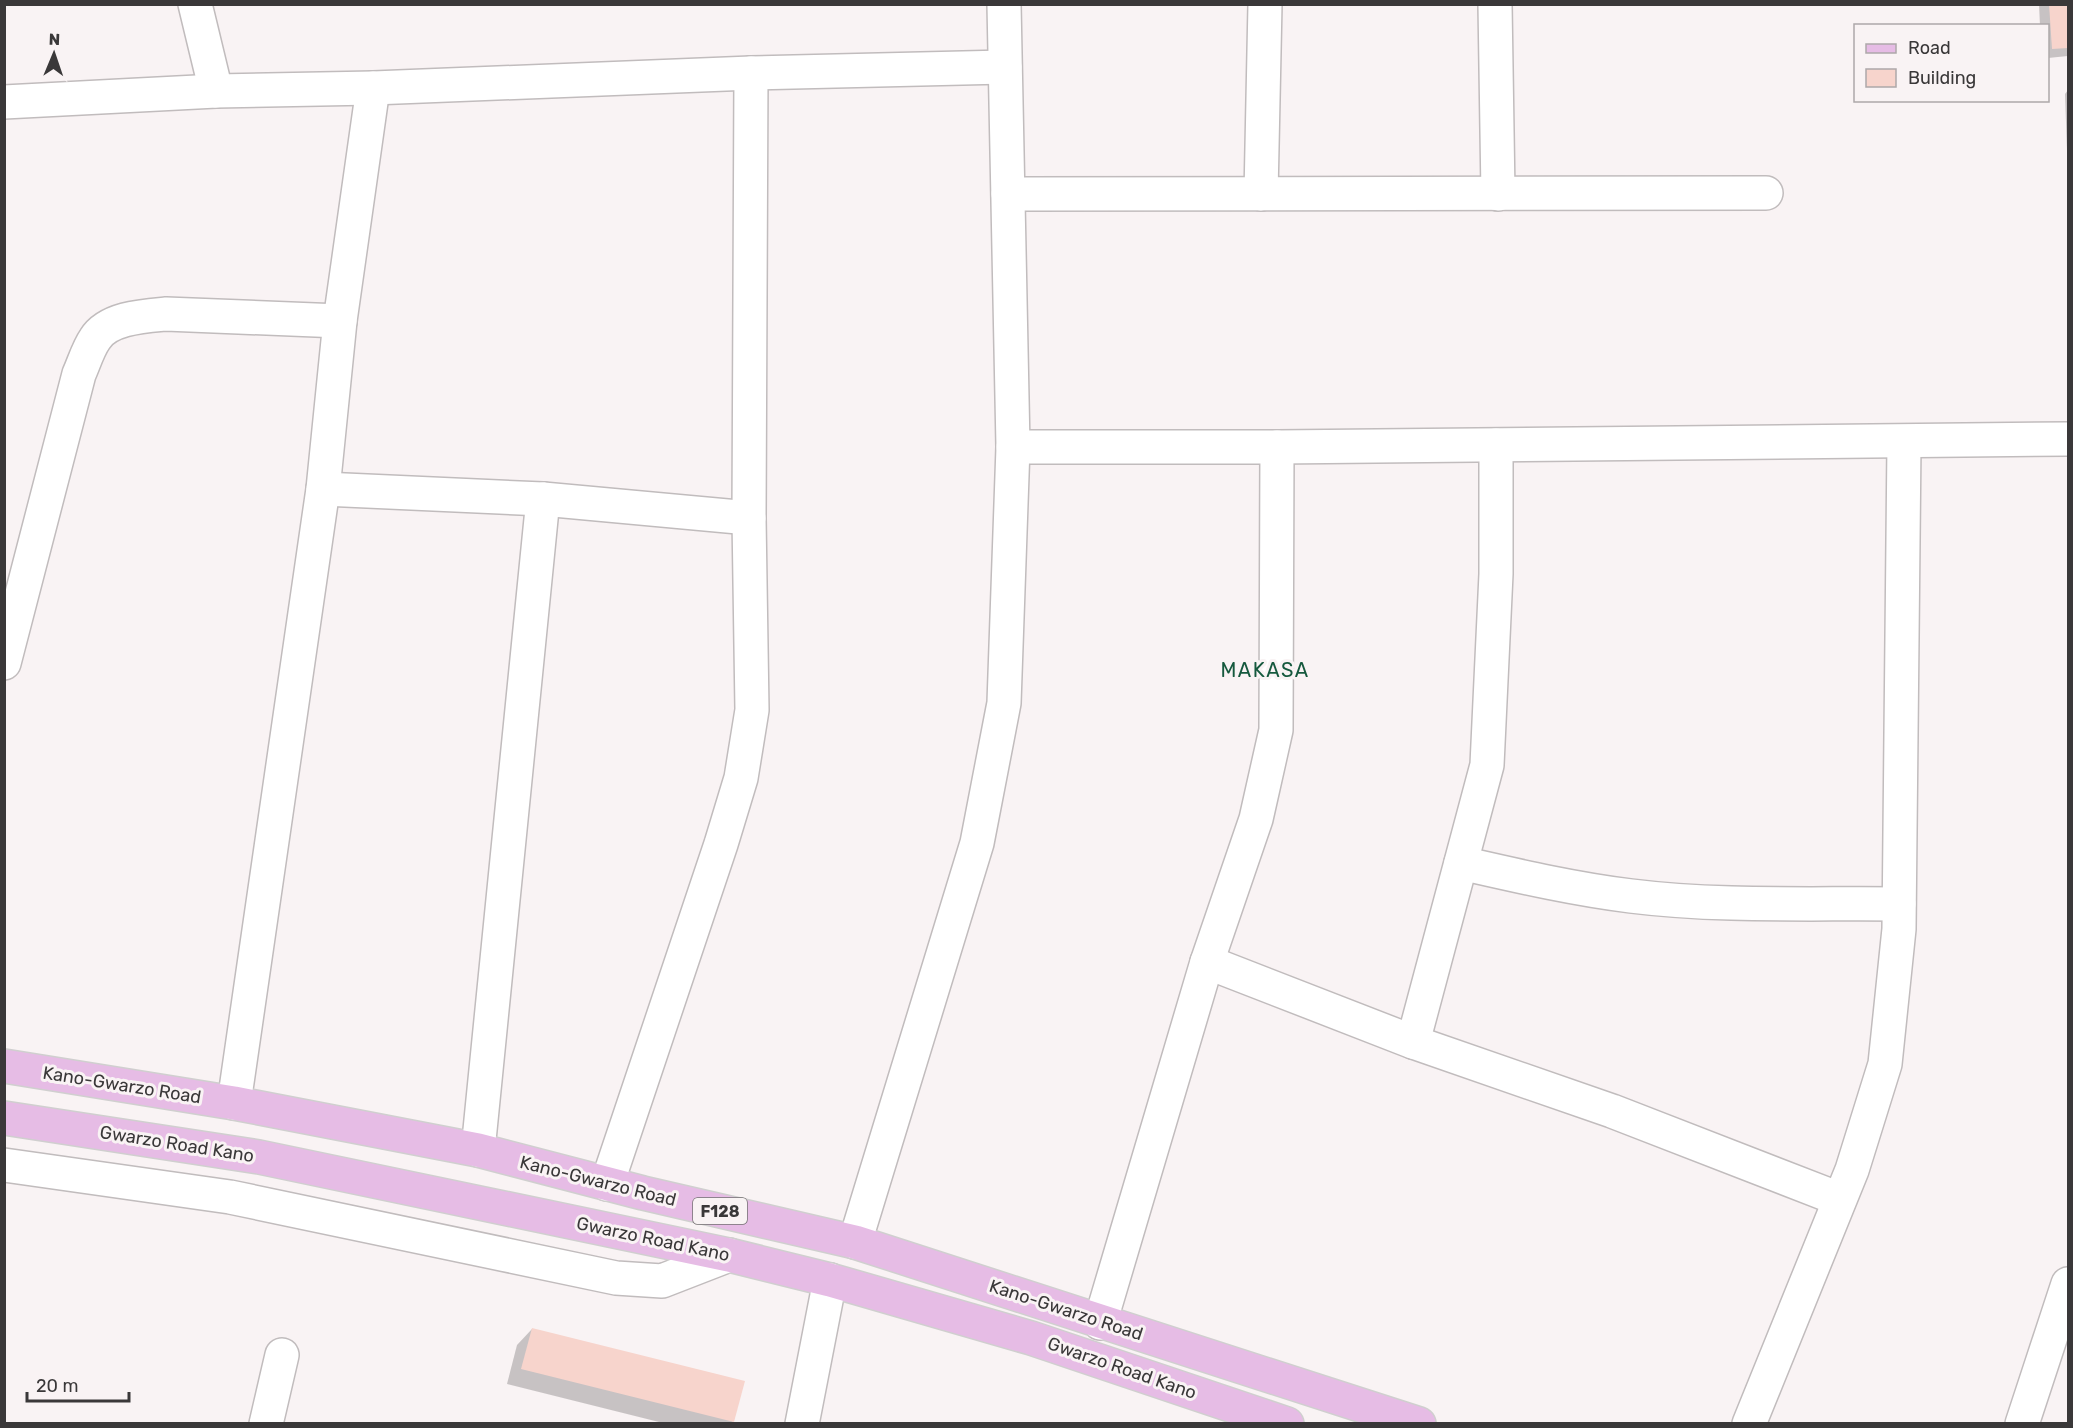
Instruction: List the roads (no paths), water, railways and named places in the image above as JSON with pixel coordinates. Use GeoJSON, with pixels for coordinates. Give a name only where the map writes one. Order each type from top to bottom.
{"type":"FeatureCollection","features":[{"type":"Feature","properties":{"kind":"main road","name":"Kano-Gwarzo Road"},"geometry":{"type":"LineString","coordinates":[[4,1066],[234,1103],[411,1139],[478,1150],[607,1184],[855,1242],[1024,1295],[1100,1323],[1419,1424]]}},
{"type":"Feature","properties":{"kind":"main road","name":"Gwarzo Road Kano"},"geometry":{"type":"LineString","coordinates":[[4,1118],[259,1157],[729,1254],[830,1280],[1031,1338],[1272,1421]]}},
{"type":"Feature","properties":{"kind":"street"},"geometry":{"type":"LineString","coordinates":[[195,4],[216,91]]}},
{"type":"Feature","properties":{"kind":"street"},"geometry":{"type":"LineString","coordinates":[[855,1242],[977,843],[1004,704],[1013,447],[1004,4]]}},
{"type":"Feature","properties":{"kind":"street"},"geometry":{"type":"LineString","coordinates":[[1261,194],[1265,4]]}},
{"type":"Feature","properties":{"kind":"street"},"geometry":{"type":"LineString","coordinates":[[1495,4],[1498,194]]}},
{"type":"Feature","properties":{"kind":"street"},"geometry":{"type":"LineString","coordinates":[[4,102],[216,91],[373,88],[751,72],[1005,67]]}},
{"type":"Feature","properties":{"kind":"street"},"geometry":{"type":"LineString","coordinates":[[607,1184],[721,844],[741,778],[752,710],[749,518],[751,72]]}},
{"type":"Feature","properties":{"kind":"street"},"geometry":{"type":"LineString","coordinates":[[234,1103],[323,489],[340,321],[373,88]]}},
{"type":"Feature","properties":{"kind":"street"},"geometry":{"type":"LineString","coordinates":[[1008,194],[1766,193]]}},
{"type":"Feature","properties":{"kind":"street"},"geometry":{"type":"LineString","coordinates":[[4,663],[79,374],[96,337],[116,324],[137,317],[166,314],[340,321]]}},
{"type":"Feature","properties":{"kind":"street"},"geometry":{"type":"LineString","coordinates":[[1013,447],[1277,447],[2068,439]]}},
{"type":"Feature","properties":{"kind":"street"},"geometry":{"type":"LineString","coordinates":[[1749,1424],[1851,1170],[1885,1064],[1899,904],[1904,442]]}},
{"type":"Feature","properties":{"kind":"street"},"geometry":{"type":"LineString","coordinates":[[1413,1042],[1487,765],[1496,574],[1496,445]]}},
{"type":"Feature","properties":{"kind":"street"},"geometry":{"type":"LineString","coordinates":[[1100,1323],[1207,962],[1256,819],[1276,730],[1277,447]]}},
{"type":"Feature","properties":{"kind":"street"},"geometry":{"type":"LineString","coordinates":[[323,489],[543,499],[749,518]]}},
{"type":"Feature","properties":{"kind":"street"},"geometry":{"type":"LineString","coordinates":[[478,1150],[543,499]]}},
{"type":"Feature","properties":{"kind":"street"},"geometry":{"type":"LineString","coordinates":[[1461,863],[1632,896],[1762,903],[1899,904]]}},
{"type":"Feature","properties":{"kind":"street"},"geometry":{"type":"LineString","coordinates":[[1207,962],[1413,1042],[1612,1111],[1839,1199]]}},
{"type":"Feature","properties":{"kind":"street"},"geometry":{"type":"LineString","coordinates":[[4,1165],[230,1197],[616,1278],[662,1281],[729,1254]]}},
{"type":"Feature","properties":{"kind":"street"},"geometry":{"type":"LineString","coordinates":[[802,1424],[830,1280]]}},
{"type":"Feature","properties":{"kind":"street"},"geometry":{"type":"LineString","coordinates":[[2022,1424],[2068,1284]]}},
{"type":"Feature","properties":{"kind":"street"},"geometry":{"type":"LineString","coordinates":[[266,1424],[282,1355]]}},
{"type":"Feature","properties":{"kind":"district","name":"MAKASA"},"geometry":{"type":"Point","coordinates":[1265,670]}}]}
